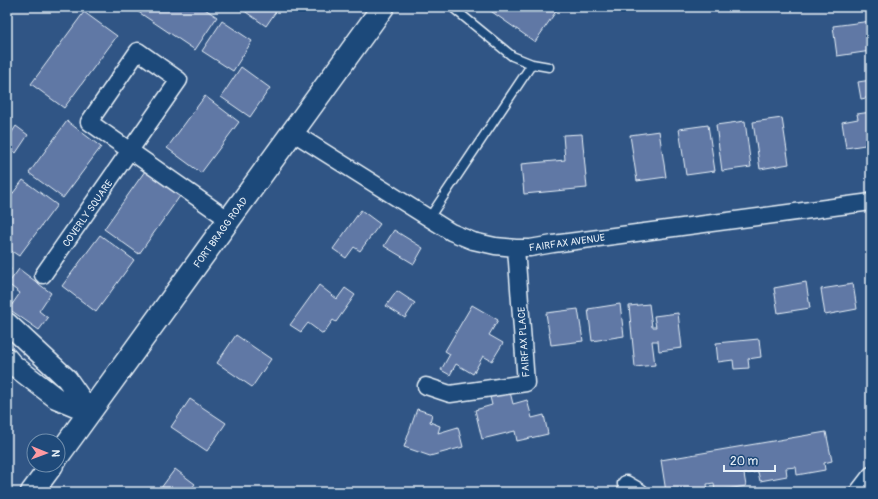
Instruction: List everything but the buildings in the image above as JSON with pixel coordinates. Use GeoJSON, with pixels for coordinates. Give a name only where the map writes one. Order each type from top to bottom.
{"type":"FeatureCollection","features":[{"type":"Feature","properties":{"kind":"main road","name":"FORT BRAGG ROAD"},"geometry":{"type":"LineString","coordinates":[[66,445],[383,7]]}},
{"type":"Feature","properties":{"kind":"main road"},"geometry":{"type":"LineString","coordinates":[[32,492],[46,473]]}},
{"type":"Feature","properties":{"kind":"street","name":"COVERLY SQUARE"},"geometry":{"type":"LineString","coordinates":[[43,276],[130,151],[179,80],[138,51],[89,122],[130,151],[229,220]]}},
{"type":"Feature","properties":{"kind":"street","name":"FAIRFAX AVENUE"},"geometry":{"type":"LineString","coordinates":[[292,132],[451,232],[473,241],[495,246],[530,248],[561,242],[871,202]]}},
{"type":"Feature","properties":{"kind":"street","name":"FAIRFAX PLACE"},"geometry":{"type":"LineString","coordinates":[[426,386],[450,394],[526,383],[516,248]]}},
{"type":"Feature","properties":{"kind":"street"},"geometry":{"type":"LineString","coordinates":[[7,323],[67,379],[90,412]]}},
{"type":"Feature","properties":{"kind":"street"},"geometry":{"type":"LineString","coordinates":[[7,358],[12,364],[56,398],[90,412]]}},
{"type":"Feature","properties":{"kind":"street"},"geometry":{"type":"LineString","coordinates":[[858,492],[871,475]]}},
{"type":"Feature","properties":{"kind":"street"},"geometry":{"type":"LineString","coordinates":[[626,484],[640,492]]}},
{"type":"Feature","properties":{"kind":"lane"},"geometry":{"type":"LineString","coordinates":[[452,7],[512,56],[532,64],[549,67]]}},
{"type":"Feature","properties":{"kind":"lane"},"geometry":{"type":"LineString","coordinates":[[428,218],[532,64]]}}]}
